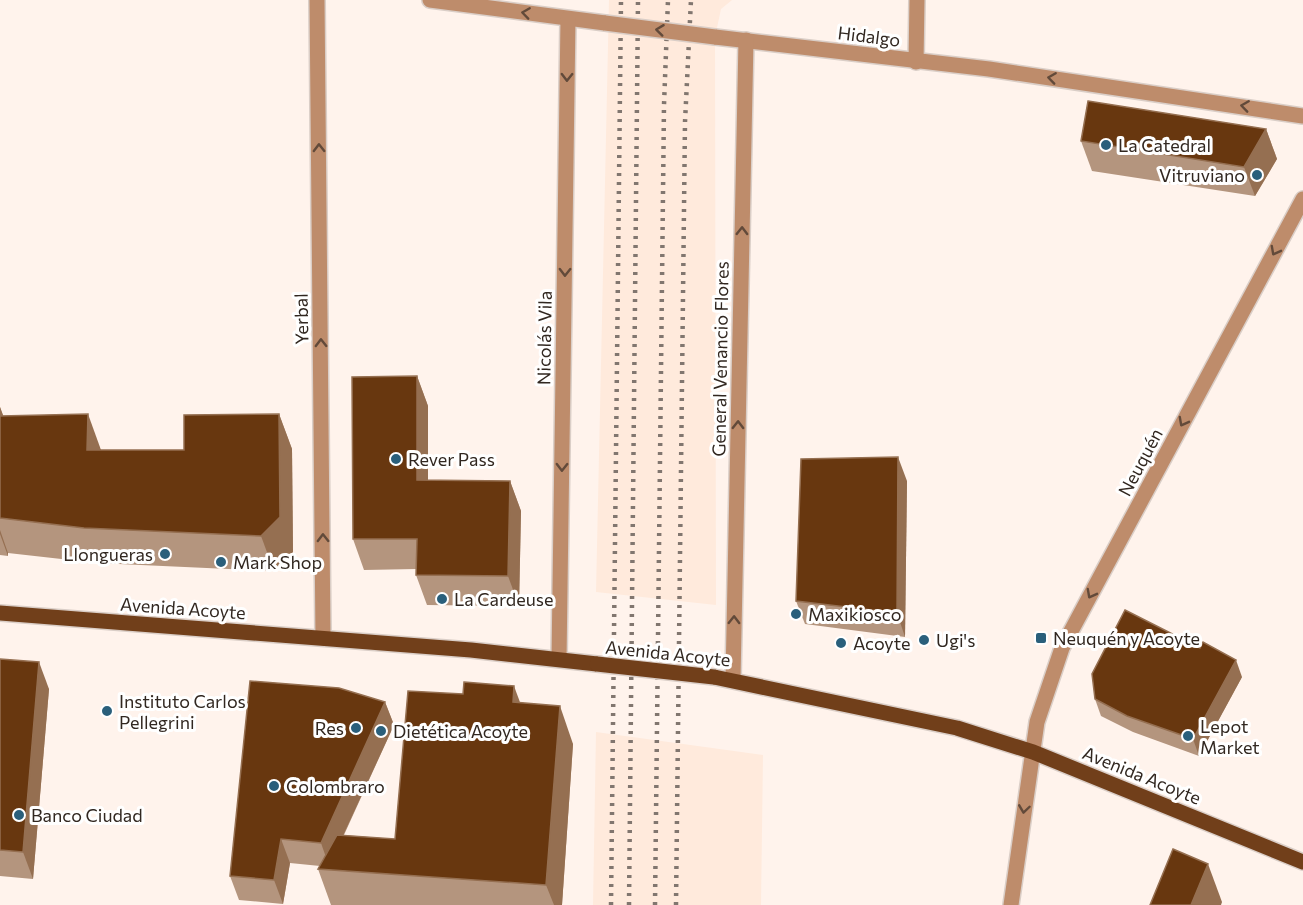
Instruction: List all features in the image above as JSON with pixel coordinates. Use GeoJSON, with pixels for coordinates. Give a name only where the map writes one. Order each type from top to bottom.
{"type":"FeatureCollection","features":[{"type":"Feature","properties":{"kind":"main road","name":"Avenida Acoyte"},"geometry":{"type":"LineString","coordinates":[[0,613],[559,659],[733,679],[957,728],[1033,752],[1303,862]]}},
{"type":"Feature","properties":{"kind":"street","name":"Yerbal"},"geometry":{"type":"LineString","coordinates":[[318,0],[323,638]]}},
{"type":"Feature","properties":{"kind":"street","name":"Hidalgo"},"geometry":{"type":"LineString","coordinates":[[430,0],[916,62],[989,69],[1303,116]]}},
{"type":"Feature","properties":{"kind":"street"},"geometry":{"type":"LineString","coordinates":[[916,62],[917,0]]}},
{"type":"Feature","properties":{"kind":"street","name":"Nicolás Vila"},"geometry":{"type":"LineString","coordinates":[[559,659],[568,19]]}},
{"type":"Feature","properties":{"kind":"street","name":"General Venancio Flores"},"geometry":{"type":"LineString","coordinates":[[733,679],[746,40]]}},
{"type":"Feature","properties":{"kind":"street","name":"Neuquén"},"geometry":{"type":"LineString","coordinates":[[1011,905],[1037,722],[1062,648],[1303,199]]}},
{"type":"Feature","properties":{"kind":"shaded area"},"geometry":{"type":"Polygon","coordinates":[[[609,0],[732,0],[721,9],[715,37],[716,605],[596,592],[609,0]]]}},
{"type":"Feature","properties":{"kind":"shaded area"},"geometry":{"type":"Polygon","coordinates":[[[596,732],[763,755],[761,905],[593,905],[596,732]]]}},
{"type":"Feature","properties":{"kind":"building"},"geometry":{"type":"Polygon","coordinates":[[[1088,101],[1266,129],[1244,167],[1081,141],[1088,101]]]}},
{"type":"Feature","properties":{"kind":"building"},"geometry":{"type":"Polygon","coordinates":[[[417,376],[417,480],[510,481],[508,576],[416,575],[417,539],[353,539],[352,377],[417,376]]]}},
{"type":"Feature","properties":{"kind":"building"},"geometry":{"type":"Polygon","coordinates":[[[88,414],[87,450],[184,450],[184,415],[279,414],[280,517],[261,536],[84,528],[0,518],[0,416],[88,414]]]}},
{"type":"Feature","properties":{"kind":"building"},"geometry":{"type":"Polygon","coordinates":[[[898,457],[897,613],[796,601],[801,459],[898,457]]]}},
{"type":"Feature","properties":{"kind":"building"},"geometry":{"type":"Polygon","coordinates":[[[1125,610],[1200,648],[1203,642],[1236,660],[1193,739],[1127,716],[1095,699],[1092,674],[1125,610]]]}},
{"type":"Feature","properties":{"kind":"building","name":"Banco Ciudad"},"geometry":{"type":"Polygon","coordinates":[[[0,659],[39,662],[23,852],[0,850],[0,659]]]}},
{"type":"Feature","properties":{"kind":"building"},"geometry":{"type":"Polygon","coordinates":[[[250,681],[339,688],[385,702],[321,843],[281,839],[274,880],[230,876],[250,681]]]}},
{"type":"Feature","properties":{"kind":"building"},"geometry":{"type":"Polygon","coordinates":[[[464,682],[514,686],[513,702],[560,706],[546,885],[318,869],[337,835],[395,839],[408,691],[463,694],[464,682]]]}},
{"type":"Feature","properties":{"kind":"building"},"geometry":{"type":"Polygon","coordinates":[[[1173,849],[1208,864],[1191,905],[1150,905],[1173,849]]]}},
{"type":"Feature","properties":{"kind":"railway"},"geometry":{"type":"LineString","coordinates":[[611,905],[621,0]]}},
{"type":"Feature","properties":{"kind":"railway"},"geometry":{"type":"LineString","coordinates":[[629,905],[638,0]]}},
{"type":"Feature","properties":{"kind":"railway"},"geometry":{"type":"LineString","coordinates":[[655,905],[664,105],[668,0]]}},
{"type":"Feature","properties":{"kind":"railway"},"geometry":{"type":"LineString","coordinates":[[676,905],[685,122],[691,0]]}},
{"type":"Feature","properties":{"kind":"place","name":"La Catedral"},"geometry":{"type":"Point","coordinates":[1106,145]}},
{"type":"Feature","properties":{"kind":"place","name":"Vitruviano"},"geometry":{"type":"Point","coordinates":[1257,175]}},
{"type":"Feature","properties":{"kind":"place","name":"Rever Pass"},"geometry":{"type":"Point","coordinates":[396,459]}},
{"type":"Feature","properties":{"kind":"place","name":"Llongueras"},"geometry":{"type":"Point","coordinates":[165,554]}},
{"type":"Feature","properties":{"kind":"place","name":"Mark Shop"},"geometry":{"type":"Point","coordinates":[221,562]}},
{"type":"Feature","properties":{"kind":"place","name":"La Cardeuse"},"geometry":{"type":"Point","coordinates":[442,599]}},
{"type":"Feature","properties":{"kind":"place","name":"Maxikiosco"},"geometry":{"type":"Point","coordinates":[796,614]}},
{"type":"Feature","properties":{"kind":"place","name":"Neuquén y Acoyte"},"geometry":{"type":"Point","coordinates":[1041,638]}},
{"type":"Feature","properties":{"kind":"place","name":"Ugi's"},"geometry":{"type":"Point","coordinates":[924,640]}},
{"type":"Feature","properties":{"kind":"place","name":"Acoyte"},"geometry":{"type":"Point","coordinates":[841,643]}},
{"type":"Feature","properties":{"kind":"place","name":"Instituto Carlos Pellegrini"},"geometry":{"type":"Point","coordinates":[107,711]}},
{"type":"Feature","properties":{"kind":"place","name":"Res"},"geometry":{"type":"Point","coordinates":[356,728]}},
{"type":"Feature","properties":{"kind":"place","name":"Dietética Acoyte"},"geometry":{"type":"Point","coordinates":[381,731]}},
{"type":"Feature","properties":{"kind":"place","name":"Lepot Market"},"geometry":{"type":"Point","coordinates":[1188,736]}},
{"type":"Feature","properties":{"kind":"place","name":"Colombraro"},"geometry":{"type":"Point","coordinates":[274,786]}},
{"type":"Feature","properties":{"kind":"place","name":"Banco Ciudad"},"geometry":{"type":"Point","coordinates":[19,815]}}]}
